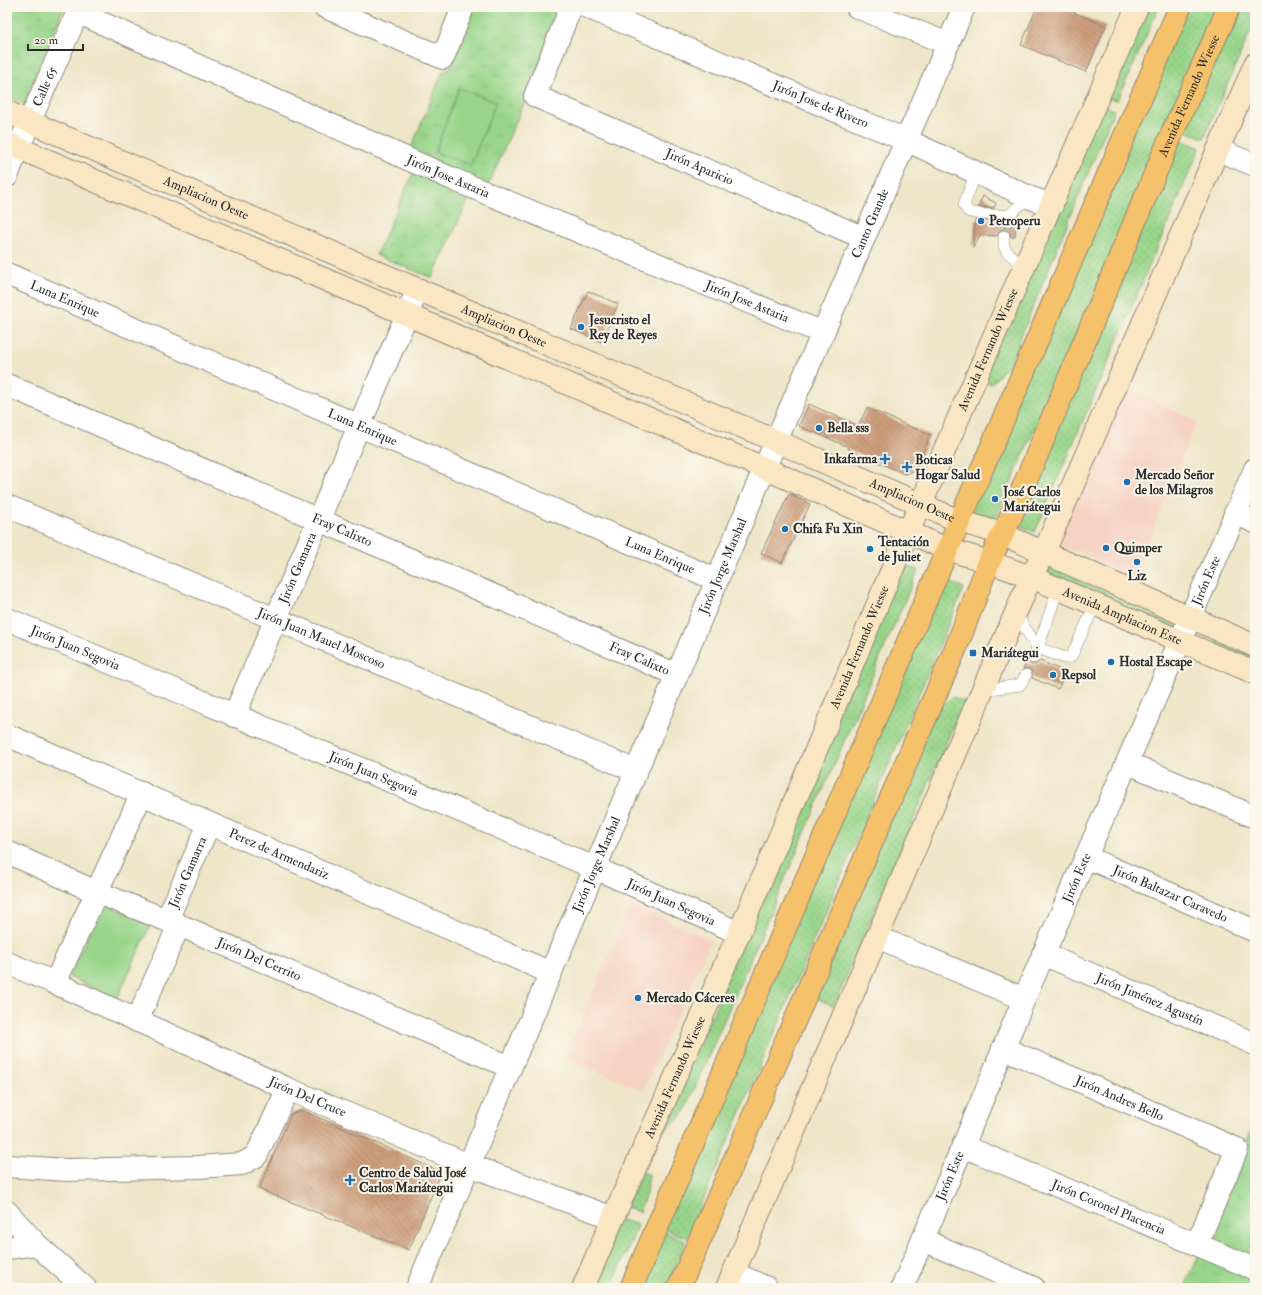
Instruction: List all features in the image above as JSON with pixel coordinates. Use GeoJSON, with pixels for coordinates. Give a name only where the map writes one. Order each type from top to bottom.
{"type":"FeatureCollection","features":[{"type":"Feature","properties":{"kind":"main road","name":"Avenida Fernando Wiesse"},"geometry":{"type":"LineString","coordinates":[[583,1288],[739,933],[908,532],[1025,267],[1137,7]]}},
{"type":"Feature","properties":{"kind":"main road"},"geometry":{"type":"LineString","coordinates":[[631,1288],[1180,7]]}},
{"type":"Feature","properties":{"kind":"main road","name":"Avenida Fernando Wiesse"},"geometry":{"type":"LineString","coordinates":[[679,1288],[957,645],[989,562],[1009,521],[1173,131],[1229,7]]}},
{"type":"Feature","properties":{"kind":"main road"},"geometry":{"type":"LineString","coordinates":[[730,1281],[1031,577],[1044,552],[1255,64]]}},
{"type":"Feature","properties":{"kind":"main road","name":"Ampliacion Oeste"},"geometry":{"type":"LineString","coordinates":[[7,112],[776,441],[959,521],[1002,534]]}},
{"type":"Feature","properties":{"kind":"main road"},"geometry":{"type":"LineString","coordinates":[[12,146],[764,468],[947,549],[989,562]]}},
{"type":"Feature","properties":{"kind":"main road","name":"Avenida Ampliacion Este"},"geometry":{"type":"LineString","coordinates":[[1002,534],[1255,646]]}},
{"type":"Feature","properties":{"kind":"main road","name":"Avenida Ampliacion Este"},"geometry":{"type":"LineString","coordinates":[[989,562],[1031,577],[1255,673]]}},
{"type":"Feature","properties":{"kind":"street"},"geometry":{"type":"LineString","coordinates":[[325,7],[443,58],[463,7]]}},
{"type":"Feature","properties":{"kind":"street","name":"Jirón Aparicio"},"geometry":{"type":"LineString","coordinates":[[571,7],[535,96],[864,238]]}},
{"type":"Feature","properties":{"kind":"street","name":"Jirón Jose de Rivero"},"geometry":{"type":"LineString","coordinates":[[587,7],[906,140],[1030,198],[1052,205]]}},
{"type":"Feature","properties":{"kind":"street"},"geometry":{"type":"LineString","coordinates":[[857,7],[948,44]]}},
{"type":"Feature","properties":{"kind":"street","name":"Canto Grande"},"geometry":{"type":"LineString","coordinates":[[776,441],[964,7]]}},
{"type":"Feature","properties":{"kind":"street","name":"Calle 65"},"geometry":{"type":"LineString","coordinates":[[7,176],[12,146],[30,122],[78,10]]}},
{"type":"Feature","properties":{"kind":"street","name":"Jirón Jose Astaria"},"geometry":{"type":"LineString","coordinates":[[78,10],[455,180],[823,333]]}},
{"type":"Feature","properties":{"kind":"street"},"geometry":{"type":"LineString","coordinates":[[1218,150],[1255,165]]}},
{"type":"Feature","properties":{"kind":"street","name":"Luna Enrique"},"geometry":{"type":"LineString","coordinates":[[7,274],[717,580]]}},
{"type":"Feature","properties":{"kind":"street","name":"Jirón Gamarra"},"geometry":{"type":"LineString","coordinates":[[234,716],[418,289]]}},
{"type":"Feature","properties":{"kind":"street","name":"Fray Calixto"},"geometry":{"type":"LineString","coordinates":[[7,386],[677,675]]}},
{"type":"Feature","properties":{"kind":"street","name":"Jirón Jorge Marshal"},"geometry":{"type":"LineString","coordinates":[[417,1288],[776,441]]}},
{"type":"Feature","properties":{"kind":"street","name":"Jirón Este"},"geometry":{"type":"LineString","coordinates":[[902,1288],[1043,954],[1128,763],[1180,640],[1190,618],[1245,518],[1255,469]]}},
{"type":"Feature","properties":{"kind":"street","name":"Jirón Juan Mauel Moscoso"},"geometry":{"type":"LineString","coordinates":[[7,506],[636,771]]}},
{"type":"Feature","properties":{"kind":"street","name":"Jirón Juan Segovia"},"geometry":{"type":"LineString","coordinates":[[7,619],[595,868],[739,933]]}},
{"type":"Feature","properties":{"kind":"street","name":"Perez de Armendariz"},"geometry":{"type":"LineString","coordinates":[[7,735],[551,973]]}},
{"type":"Feature","properties":{"kind":"street"},"geometry":{"type":"LineString","coordinates":[[1128,763],[1255,817]]}},
{"type":"Feature","properties":{"kind":"street"},"geometry":{"type":"LineString","coordinates":[[55,982],[142,793]]}},
{"type":"Feature","properties":{"kind":"street","name":"Jirón Gamarra"},"geometry":{"type":"LineString","coordinates":[[137,1021],[209,824]]}},
{"type":"Feature","properties":{"kind":"street","name":"Jirón Del Cerrito"},"geometry":{"type":"LineString","coordinates":[[7,852],[96,892],[173,923],[510,1067]]}},
{"type":"Feature","properties":{"kind":"street","name":"Jirón Baltazar Caravedo"},"geometry":{"type":"LineString","coordinates":[[1086,857],[1255,931]]}},
{"type":"Feature","properties":{"kind":"street"},"geometry":{"type":"LineString","coordinates":[[877,938],[1024,999]]}},
{"type":"Feature","properties":{"kind":"street","name":"Jirón Jiménez Agustín"},"geometry":{"type":"LineString","coordinates":[[1043,954],[1255,1044]]}},
{"type":"Feature","properties":{"kind":"street","name":"Jirón Del Cruce"},"geometry":{"type":"LineString","coordinates":[[7,963],[55,982],[137,1021],[288,1089],[469,1165],[613,1218]]}},
{"type":"Feature","properties":{"kind":"street","name":"Jirón Andres Bello"},"geometry":{"type":"LineString","coordinates":[[1003,1048],[1237,1149],[1197,1244]]}},
{"type":"Feature","properties":{"kind":"street"},"geometry":{"type":"LineString","coordinates":[[7,1166],[68,1170],[198,1167],[242,1164],[256,1156],[288,1089]]}},
{"type":"Feature","properties":{"kind":"street","name":"Jirón Coronel Placencia"},"geometry":{"type":"LineString","coordinates":[[963,1146],[1255,1269]]}},
{"type":"Feature","properties":{"kind":"street"},"geometry":{"type":"LineString","coordinates":[[7,1212],[36,1244],[85,1288]]}},
{"type":"Feature","properties":{"kind":"street"},"geometry":{"type":"LineString","coordinates":[[923,1240],[1034,1288]]}},
{"type":"Feature","properties":{"kind":"street"},"geometry":{"type":"LineString","coordinates":[[7,1248],[36,1244]]}},
{"type":"Feature","properties":{"kind":"street"},"geometry":{"type":"LineString","coordinates":[[730,1281],[767,1288]]}},
{"type":"Feature","properties":{"kind":"lane"},"geometry":{"type":"LineString","coordinates":[[976,172],[964,205],[968,211],[1008,218],[1013,211],[1030,198]]}},
{"type":"Feature","properties":{"kind":"lane"},"geometry":{"type":"LineString","coordinates":[[1004,236],[1004,246],[1007,252],[1025,267]]}},
{"type":"Feature","properties":{"kind":"lane"},"geometry":{"type":"LineString","coordinates":[[1035,653],[1058,589]]}},
{"type":"Feature","properties":{"kind":"lane"},"geometry":{"type":"LineString","coordinates":[[1035,653],[1069,658],[1072,655],[1095,605]]}},
{"type":"Feature","properties":{"kind":"lane"},"geometry":{"type":"LineString","coordinates":[[1016,614],[1035,653]]}},
{"type":"Feature","properties":{"kind":"lane"},"geometry":{"type":"LineString","coordinates":[[983,690],[1020,685],[1026,675]]}},
{"type":"Feature","properties":{"kind":"shaded area","name":"Mercado Señor de los Milagros"},"geometry":{"type":"Polygon","coordinates":[[[1121,386],[1197,421],[1134,576],[1055,542],[1121,386]]]}},
{"type":"Feature","properties":{"kind":"shaded area","name":"Mercado Cáceres"},"geometry":{"type":"Polygon","coordinates":[[[631,905],[711,940],[643,1091],[565,1057],[631,905]]]}},
{"type":"Feature","properties":{"kind":"green space"},"geometry":{"type":"Polygon","coordinates":[[[7,7],[64,7],[24,104],[7,96],[7,7]]]}},
{"type":"Feature","properties":{"kind":"green space"},"geometry":{"type":"Polygon","coordinates":[[[472,7],[560,8],[524,103],[487,188],[408,155],[443,71],[448,71],[472,7]]]}},
{"type":"Feature","properties":{"kind":"green space"},"geometry":{"type":"Polygon","coordinates":[[[1141,7],[1159,7],[1117,101],[1101,94],[1141,7]]]}},
{"type":"Feature","properties":{"kind":"green space"},"geometry":{"type":"Polygon","coordinates":[[[1188,7],[1218,7],[992,527],[963,518],[1188,7]]]}},
{"type":"Feature","properties":{"kind":"green space"},"geometry":{"type":"Polygon","coordinates":[[[1237,7],[1255,7],[1255,21],[1204,138],[1183,130],[1237,7]]]}},
{"type":"Feature","properties":{"kind":"green space"},"geometry":{"type":"Polygon","coordinates":[[[459,88],[496,102],[471,165],[435,152],[459,88]]]}},
{"type":"Feature","properties":{"kind":"green space"},"geometry":{"type":"Polygon","coordinates":[[[1098,103],[1114,110],[1010,363],[991,384],[983,380],[1098,103]]]}},
{"type":"Feature","properties":{"kind":"green space"},"geometry":{"type":"Polygon","coordinates":[[[1179,139],[1200,148],[1035,532],[1014,523],[1179,139]]]}},
{"type":"Feature","properties":{"kind":"green space"},"geometry":{"type":"Polygon","coordinates":[[[414,171],[470,197],[432,278],[376,255],[414,171]]]}},
{"type":"Feature","properties":{"kind":"green space"},"geometry":{"type":"Polygon","coordinates":[[[901,563],[918,570],[684,1113],[663,1132],[901,563]]]}},
{"type":"Feature","properties":{"kind":"green space"},"geometry":{"type":"Polygon","coordinates":[[[1051,563],[1181,620],[1175,633],[1045,577],[1051,563]]]}},
{"type":"Feature","properties":{"kind":"green space"},"geometry":{"type":"Polygon","coordinates":[[[936,576],[964,588],[687,1238],[659,1227],[936,576]]]}},
{"type":"Feature","properties":{"kind":"green space"},"geometry":{"type":"Polygon","coordinates":[[[1219,637],[1255,653],[1255,667],[1214,650],[1219,637]]]}},
{"type":"Feature","properties":{"kind":"green space"},"geometry":{"type":"Polygon","coordinates":[[[952,697],[964,701],[834,1006],[814,997],[936,710],[952,697]]]}},
{"type":"Feature","properties":{"kind":"green space"},"geometry":{"type":"Polygon","coordinates":[[[103,903],[151,924],[117,999],[69,977],[103,903]]]}},
{"type":"Feature","properties":{"kind":"green space"},"geometry":{"type":"Polygon","coordinates":[[[1255,1123],[1255,1261],[1207,1240],[1206,1235],[1255,1123]]]}},
{"type":"Feature","properties":{"kind":"green space"},"geometry":{"type":"Polygon","coordinates":[[[643,1172],[649,1175],[646,1194],[639,1212],[626,1207],[643,1172]]]}},
{"type":"Feature","properties":{"kind":"green space"},"geometry":{"type":"Polygon","coordinates":[[[619,1219],[638,1225],[611,1288],[590,1288],[619,1219]]]}},
{"type":"Feature","properties":{"kind":"green space"},"geometry":{"type":"Polygon","coordinates":[[[658,1229],[686,1242],[666,1288],[633,1288],[658,1229]]]}},
{"type":"Feature","properties":{"kind":"green space"},"geometry":{"type":"Polygon","coordinates":[[[1200,1253],[1255,1276],[1255,1288],[1184,1288],[1200,1253]]]}},
{"type":"Feature","properties":{"kind":"building"},"geometry":{"type":"Polygon","coordinates":[[[1037,7],[1061,7],[1106,26],[1086,72],[1021,45],[1037,7]]]}},
{"type":"Feature","properties":{"kind":"building"},"geometry":{"type":"Polygon","coordinates":[[[983,196],[996,203],[994,208],[978,207],[983,196]]]}},
{"type":"Feature","properties":{"kind":"building"},"geometry":{"type":"Polygon","coordinates":[[[975,220],[1000,222],[1007,228],[1016,221],[1015,237],[1011,237],[1010,232],[1004,229],[1000,230],[997,236],[980,235],[973,248],[975,220]]]}},
{"type":"Feature","properties":{"kind":"building"},"geometry":{"type":"Polygon","coordinates":[[[588,291],[618,304],[601,342],[571,329],[588,291]]]}},
{"type":"Feature","properties":{"kind":"building"},"geometry":{"type":"Polygon","coordinates":[[[809,404],[858,426],[867,408],[930,435],[916,470],[905,474],[848,449],[849,447],[799,426],[809,404]]]}},
{"type":"Feature","properties":{"kind":"building","name":"Chifa Fu Xin"},"geometry":{"type":"Polygon","coordinates":[[[789,494],[810,504],[782,563],[761,553],[789,494]]]}},
{"type":"Feature","properties":{"kind":"building"},"geometry":{"type":"Polygon","coordinates":[[[1027,661],[1033,665],[1040,661],[1066,672],[1058,689],[1032,678],[1032,672],[1030,669],[1023,669],[1027,661]]]}},
{"type":"Feature","properties":{"kind":"building","name":"Centro de Salud José Carlos Mariátegui"},"geometry":{"type":"Polygon","coordinates":[[[302,1110],[441,1172],[409,1250],[259,1189],[291,1114],[302,1110]]]}},
{"type":"Feature","properties":{"kind":"place","name":"Petroperu"},"geometry":{"type":"Point","coordinates":[981,221]}},
{"type":"Feature","properties":{"kind":"place","name":"Jesucristo el Rey de Reyes"},"geometry":{"type":"Point","coordinates":[581,327]}},
{"type":"Feature","properties":{"kind":"place","name":"Bella sss"},"geometry":{"type":"Point","coordinates":[819,428]}},
{"type":"Feature","properties":{"kind":"place","name":"Inkafarma"},"geometry":{"type":"Point","coordinates":[885,459]}},
{"type":"Feature","properties":{"kind":"place","name":"Boticas Hogar Salud"},"geometry":{"type":"Point","coordinates":[907,467]}},
{"type":"Feature","properties":{"kind":"place","name":"Mercado Señor de los Milagros"},"geometry":{"type":"Point","coordinates":[1127,482]}},
{"type":"Feature","properties":{"kind":"place","name":"José Carlos Mariátegui"},"geometry":{"type":"Point","coordinates":[995,499]}},
{"type":"Feature","properties":{"kind":"place","name":"Chifa Fu Xin"},"geometry":{"type":"Point","coordinates":[785,529]}},
{"type":"Feature","properties":{"kind":"place","name":"Quimper"},"geometry":{"type":"Point","coordinates":[1106,548]}},
{"type":"Feature","properties":{"kind":"place","name":"Tentación de Juliet"},"geometry":{"type":"Point","coordinates":[870,549]}},
{"type":"Feature","properties":{"kind":"place","name":"Liz"},"geometry":{"type":"Point","coordinates":[1137,562]}},
{"type":"Feature","properties":{"kind":"place","name":"Mariátegui"},"geometry":{"type":"Point","coordinates":[973,653]}},
{"type":"Feature","properties":{"kind":"place","name":"Hostal Escape"},"geometry":{"type":"Point","coordinates":[1111,662]}},
{"type":"Feature","properties":{"kind":"place","name":"Repsol"},"geometry":{"type":"Point","coordinates":[1053,675]}},
{"type":"Feature","properties":{"kind":"place","name":"Mercado Cáceres"},"geometry":{"type":"Point","coordinates":[638,998]}},
{"type":"Feature","properties":{"kind":"place","name":"Centro de Salud José Carlos Mariátegui"},"geometry":{"type":"Point","coordinates":[350,1180]}}]}
